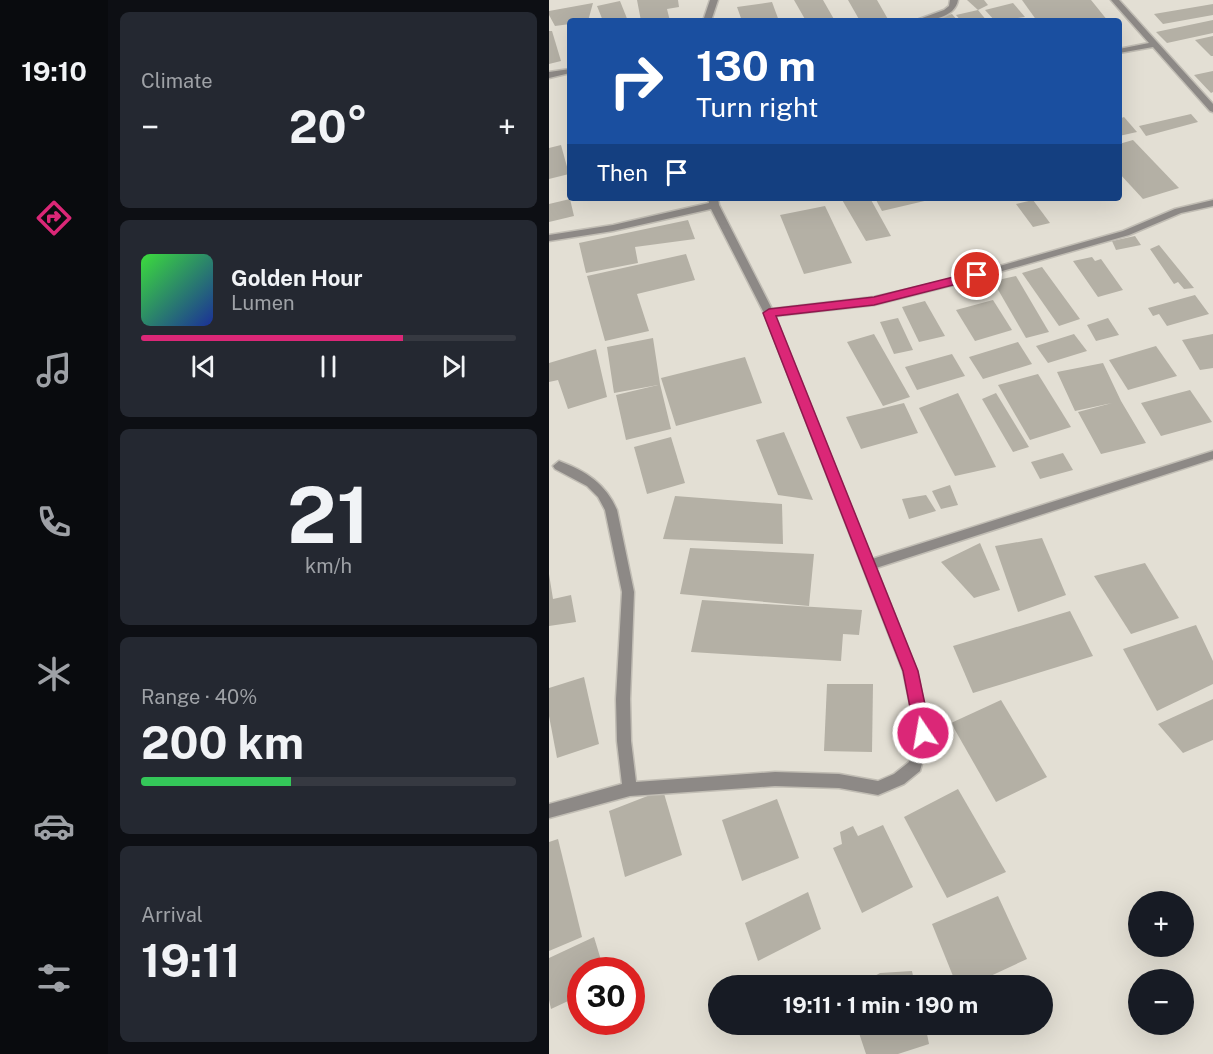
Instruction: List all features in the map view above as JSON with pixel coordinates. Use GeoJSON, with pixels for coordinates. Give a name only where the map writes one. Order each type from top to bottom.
{"type":"FeatureCollection","features":[{"type":"Feature","properties":{"kind":"street"},"geometry":{"type":"LineString","coordinates":[[708,18],[714,0]]}},
{"type":"Feature","properties":{"kind":"street"},"geometry":{"type":"LineString","coordinates":[[928,18],[947,12],[953,7],[954,0]]}},
{"type":"Feature","properties":{"kind":"street"},"geometry":{"type":"LineString","coordinates":[[1115,0],[1213,109]]}},
{"type":"Feature","properties":{"kind":"street"},"geometry":{"type":"LineString","coordinates":[[1122,50],[1155,44]]}},
{"type":"Feature","properties":{"kind":"street"},"geometry":{"type":"LineString","coordinates":[[549,75],[567,72]]}},
{"type":"Feature","properties":{"kind":"street"},"geometry":{"type":"LineString","coordinates":[[549,238],[613,228],[714,202],[769,313],[910,671],[923,733],[915,766],[899,779],[878,788],[839,781],[775,779],[630,789],[549,811]]}},
{"type":"Feature","properties":{"kind":"street"},"geometry":{"type":"LineString","coordinates":[[769,313],[874,301],[957,281],[1126,233],[1178,211],[1213,203]]}},
{"type":"Feature","properties":{"kind":"street"},"geometry":{"type":"LineString","coordinates":[[868,565],[1213,455]]}},
{"type":"Feature","properties":{"kind":"street"},"geometry":{"type":"LineString","coordinates":[[559,466],[593,482],[607,498],[611,510],[628,592],[624,730],[630,789]]}},
{"type":"Feature","properties":{"kind":"building"},"geometry":{"type":"Polygon","coordinates":[[[637,0],[678,0],[679,7],[667,9],[669,18],[640,18],[637,0]]]}},
{"type":"Feature","properties":{"kind":"building"},"geometry":{"type":"Polygon","coordinates":[[[794,0],[823,0],[833,18],[804,18],[794,0]]]}},
{"type":"Feature","properties":{"kind":"building"},"geometry":{"type":"Polygon","coordinates":[[[848,0],[877,0],[887,18],[858,18],[848,0]]]}},
{"type":"Feature","properties":{"kind":"building"},"geometry":{"type":"Polygon","coordinates":[[[967,0],[984,0],[988,5],[978,10],[967,0]]]}},
{"type":"Feature","properties":{"kind":"building"},"geometry":{"type":"Polygon","coordinates":[[[1022,0],[1091,0],[1106,18],[1035,18],[1022,0]]]}},
{"type":"Feature","properties":{"kind":"building"},"geometry":{"type":"Polygon","coordinates":[[[620,1],[627,18],[602,18],[597,6],[620,1]]]}},
{"type":"Feature","properties":{"kind":"building"},"geometry":{"type":"Polygon","coordinates":[[[772,2],[778,18],[741,18],[737,7],[772,2]]]}},
{"type":"Feature","properties":{"kind":"building"},"geometry":{"type":"Polygon","coordinates":[[[593,3],[589,18],[567,18],[567,24],[555,26],[549,11],[593,3]]]}},
{"type":"Feature","properties":{"kind":"building"},"geometry":{"type":"Polygon","coordinates":[[[1013,3],[1025,17],[992,18],[985,10],[1013,3]]]}},
{"type":"Feature","properties":{"kind":"building"},"geometry":{"type":"Polygon","coordinates":[[[1213,4],[1213,15],[1163,24],[1154,14],[1213,4]]]}},
{"type":"Feature","properties":{"kind":"building"},"geometry":{"type":"Polygon","coordinates":[[[978,10],[985,18],[958,18],[956,15],[978,10]]]}},
{"type":"Feature","properties":{"kind":"building"},"geometry":{"type":"Polygon","coordinates":[[[952,14],[955,18],[938,18],[952,14]]]}},
{"type":"Feature","properties":{"kind":"building"},"geometry":{"type":"Polygon","coordinates":[[[1213,20],[1213,33],[1167,43],[1156,32],[1213,20]]]}},
{"type":"Feature","properties":{"kind":"building"},"geometry":{"type":"Polygon","coordinates":[[[549,31],[552,31],[561,61],[549,64],[549,31]]]}},
{"type":"Feature","properties":{"kind":"building"},"geometry":{"type":"Polygon","coordinates":[[[1213,36],[1213,56],[1211,56],[1195,40],[1213,36]]]}},
{"type":"Feature","properties":{"kind":"building"},"geometry":{"type":"Polygon","coordinates":[[[1213,71],[1213,92],[1211,93],[1194,75],[1213,71]]]}},
{"type":"Feature","properties":{"kind":"building"},"geometry":{"type":"Polygon","coordinates":[[[1191,114],[1198,122],[1146,136],[1139,126],[1191,114]]]}},
{"type":"Feature","properties":{"kind":"building"},"geometry":{"type":"Polygon","coordinates":[[[1124,117],[1137,132],[1122,135],[1122,118],[1124,117]]]}},
{"type":"Feature","properties":{"kind":"building"},"geometry":{"type":"Polygon","coordinates":[[[1133,140],[1179,188],[1143,199],[1122,176],[1122,143],[1133,140]]]}},
{"type":"Feature","properties":{"kind":"building"},"geometry":{"type":"Polygon","coordinates":[[[561,145],[567,174],[549,179],[549,148],[561,145]]]}},
{"type":"Feature","properties":{"kind":"building"},"geometry":{"type":"Polygon","coordinates":[[[570,201],[574,216],[549,222],[549,204],[570,201]]]}},
{"type":"Feature","properties":{"kind":"building"},"geometry":{"type":"Polygon","coordinates":[[[843,201],[872,201],[891,236],[866,241],[843,201]]]}},
{"type":"Feature","properties":{"kind":"building"},"geometry":{"type":"Polygon","coordinates":[[[877,201],[924,201],[882,211],[877,201]]]}},
{"type":"Feature","properties":{"kind":"building"},"geometry":{"type":"Polygon","coordinates":[[[1034,201],[1050,223],[1033,227],[1016,204],[1034,201]]]}},
{"type":"Feature","properties":{"kind":"building"},"geometry":{"type":"Polygon","coordinates":[[[825,206],[852,263],[804,274],[780,215],[825,206]]]}},
{"type":"Feature","properties":{"kind":"building"},"geometry":{"type":"Polygon","coordinates":[[[688,220],[695,239],[635,247],[638,263],[586,273],[579,243],[688,220]]]}},
{"type":"Feature","properties":{"kind":"building"},"geometry":{"type":"Polygon","coordinates":[[[1135,236],[1141,245],[1116,250],[1112,241],[1135,236]]]}},
{"type":"Feature","properties":{"kind":"building"},"geometry":{"type":"Polygon","coordinates":[[[1159,245],[1194,288],[1184,289],[1178,282],[1174,284],[1150,249],[1159,245]]]}},
{"type":"Feature","properties":{"kind":"building"},"geometry":{"type":"Polygon","coordinates":[[[686,254],[695,280],[637,294],[649,331],[605,341],[587,276],[686,254]]]}},
{"type":"Feature","properties":{"kind":"building"},"geometry":{"type":"Polygon","coordinates":[[[1092,257],[1095,261],[1101,259],[1123,290],[1098,297],[1073,261],[1092,257]]]}},
{"type":"Feature","properties":{"kind":"building"},"geometry":{"type":"Polygon","coordinates":[[[1042,267],[1080,319],[1059,326],[1022,273],[1042,267]]]}},
{"type":"Feature","properties":{"kind":"building"},"geometry":{"type":"Polygon","coordinates":[[[1016,276],[1049,332],[1026,338],[993,281],[1016,276]]]}},
{"type":"Feature","properties":{"kind":"building"},"geometry":{"type":"Polygon","coordinates":[[[1195,295],[1209,314],[1167,326],[1159,314],[1153,316],[1148,308],[1195,295]]]}},
{"type":"Feature","properties":{"kind":"building"},"geometry":{"type":"Polygon","coordinates":[[[993,300],[1012,330],[975,341],[956,310],[993,300]]]}},
{"type":"Feature","properties":{"kind":"building"},"geometry":{"type":"Polygon","coordinates":[[[925,301],[945,336],[919,342],[902,307],[925,301]]]}},
{"type":"Feature","properties":{"kind":"building"},"geometry":{"type":"Polygon","coordinates":[[[898,318],[913,350],[894,354],[880,322],[898,318]]]}},
{"type":"Feature","properties":{"kind":"building"},"geometry":{"type":"Polygon","coordinates":[[[1108,318],[1119,335],[1096,341],[1087,325],[1108,318]]]}},
{"type":"Feature","properties":{"kind":"building"},"geometry":{"type":"Polygon","coordinates":[[[874,334],[910,397],[883,406],[847,342],[874,334]]]}},
{"type":"Feature","properties":{"kind":"building"},"geometry":{"type":"Polygon","coordinates":[[[1074,334],[1087,351],[1048,363],[1036,346],[1074,334]]]}},
{"type":"Feature","properties":{"kind":"building"},"geometry":{"type":"Polygon","coordinates":[[[1213,334],[1213,368],[1200,370],[1182,340],[1213,334]]]}},
{"type":"Feature","properties":{"kind":"building"},"geometry":{"type":"Polygon","coordinates":[[[653,338],[660,384],[671,429],[626,440],[616,395],[658,385],[614,393],[607,347],[653,338]]]}},
{"type":"Feature","properties":{"kind":"building"},"geometry":{"type":"Polygon","coordinates":[[[1018,342],[1032,364],[983,379],[969,357],[1018,342]]]}},
{"type":"Feature","properties":{"kind":"building"},"geometry":{"type":"Polygon","coordinates":[[[1156,346],[1177,376],[1128,390],[1109,360],[1156,346]]]}},
{"type":"Feature","properties":{"kind":"building"},"geometry":{"type":"Polygon","coordinates":[[[596,349],[607,397],[568,409],[558,380],[549,382],[549,363],[596,349]]]}},
{"type":"Feature","properties":{"kind":"building"},"geometry":{"type":"Polygon","coordinates":[[[952,354],[965,376],[917,390],[905,367],[952,354]]]}},
{"type":"Feature","properties":{"kind":"building"},"geometry":{"type":"Polygon","coordinates":[[[745,357],[762,403],[676,426],[661,378],[745,357]]]}},
{"type":"Feature","properties":{"kind":"building"},"geometry":{"type":"Polygon","coordinates":[[[1103,363],[1121,401],[1146,443],[1101,454],[1078,412],[1112,403],[1075,411],[1057,372],[1103,363]]]}},
{"type":"Feature","properties":{"kind":"building"},"geometry":{"type":"Polygon","coordinates":[[[1038,374],[1071,427],[1030,440],[998,385],[1038,374]]]}},
{"type":"Feature","properties":{"kind":"building"},"geometry":{"type":"Polygon","coordinates":[[[1190,390],[1212,422],[1161,436],[1141,403],[1190,390]]]}},
{"type":"Feature","properties":{"kind":"building"},"geometry":{"type":"Polygon","coordinates":[[[958,393],[996,467],[955,476],[919,408],[958,393]]]}},
{"type":"Feature","properties":{"kind":"building"},"geometry":{"type":"Polygon","coordinates":[[[996,393],[1029,447],[1013,452],[982,399],[996,393]]]}},
{"type":"Feature","properties":{"kind":"building"},"geometry":{"type":"Polygon","coordinates":[[[904,403],[918,433],[861,449],[846,417],[904,403]]]}},
{"type":"Feature","properties":{"kind":"building"},"geometry":{"type":"Polygon","coordinates":[[[784,432],[813,500],[778,495],[756,440],[784,432]]]}},
{"type":"Feature","properties":{"kind":"building"},"geometry":{"type":"Polygon","coordinates":[[[671,437],[685,483],[647,494],[634,447],[671,437]]]}},
{"type":"Feature","properties":{"kind":"building"},"geometry":{"type":"Polygon","coordinates":[[[1063,453],[1073,470],[1040,479],[1031,462],[1063,453]]]}},
{"type":"Feature","properties":{"kind":"building"},"geometry":{"type":"Polygon","coordinates":[[[950,485],[958,505],[941,509],[932,491],[950,485]]]}},
{"type":"Feature","properties":{"kind":"building"},"geometry":{"type":"Polygon","coordinates":[[[926,495],[936,511],[909,519],[902,499],[926,495]]]}},
{"type":"Feature","properties":{"kind":"building"},"geometry":{"type":"Polygon","coordinates":[[[675,496],[782,504],[783,544],[663,539],[675,496]]]}},
{"type":"Feature","properties":{"kind":"building"},"geometry":{"type":"Polygon","coordinates":[[[1042,538],[1066,595],[1018,612],[995,546],[1042,538]]]}},
{"type":"Feature","properties":{"kind":"building"},"geometry":{"type":"Polygon","coordinates":[[[980,543],[1000,590],[974,598],[941,562],[980,543]]]}},
{"type":"Feature","properties":{"kind":"building"},"geometry":{"type":"Polygon","coordinates":[[[690,548],[814,554],[809,606],[680,594],[690,548]]]}},
{"type":"Feature","properties":{"kind":"building"},"geometry":{"type":"Polygon","coordinates":[[[1145,563],[1179,618],[1131,634],[1094,576],[1145,563]]]}},
{"type":"Feature","properties":{"kind":"building"},"geometry":{"type":"Polygon","coordinates":[[[549,574],[553,599],[571,595],[576,622],[549,626],[549,574]]]}},
{"type":"Feature","properties":{"kind":"building"},"geometry":{"type":"Polygon","coordinates":[[[702,600],[862,610],[859,635],[843,634],[841,661],[691,652],[702,600]]]}},
{"type":"Feature","properties":{"kind":"building"},"geometry":{"type":"Polygon","coordinates":[[[1070,611],[1093,656],[973,693],[953,646],[1070,611]]]}},
{"type":"Feature","properties":{"kind":"building"},"geometry":{"type":"Polygon","coordinates":[[[1196,625],[1213,661],[1213,684],[1157,711],[1123,649],[1196,625]]]}},
{"type":"Feature","properties":{"kind":"building"},"geometry":{"type":"Polygon","coordinates":[[[584,677],[599,744],[557,758],[549,716],[549,688],[584,677]]]}},
{"type":"Feature","properties":{"kind":"building"},"geometry":{"type":"Polygon","coordinates":[[[827,684],[873,684],[872,752],[824,751],[827,684]]]}},
{"type":"Feature","properties":{"kind":"building"},"geometry":{"type":"Polygon","coordinates":[[[1213,699],[1213,740],[1183,753],[1158,724],[1213,699]]]}},
{"type":"Feature","properties":{"kind":"building"},"geometry":{"type":"Polygon","coordinates":[[[1001,700],[1047,777],[996,802],[951,723],[1001,700]]]}},
{"type":"Feature","properties":{"kind":"building"},"geometry":{"type":"Polygon","coordinates":[[[958,789],[1006,872],[947,898],[904,817],[958,789]]]}},
{"type":"Feature","properties":{"kind":"building"},"geometry":{"type":"Polygon","coordinates":[[[663,790],[682,855],[625,877],[609,811],[663,790]]]}},
{"type":"Feature","properties":{"kind":"building"},"geometry":{"type":"Polygon","coordinates":[[[777,799],[799,858],[742,881],[722,820],[777,799]]]}},
{"type":"Feature","properties":{"kind":"building"},"geometry":{"type":"Polygon","coordinates":[[[883,825],[913,887],[862,913],[833,848],[842,844],[840,832],[853,826],[858,836],[883,825]]]}},
{"type":"Feature","properties":{"kind":"building"},"geometry":{"type":"Polygon","coordinates":[[[558,839],[582,937],[549,951],[549,842],[558,839]]]}},
{"type":"Feature","properties":{"kind":"building"},"geometry":{"type":"Polygon","coordinates":[[[808,892],[821,929],[758,961],[745,923],[808,892]]]}},
{"type":"Feature","properties":{"kind":"building"},"geometry":{"type":"Polygon","coordinates":[[[998,896],[1027,959],[993,975],[953,975],[932,924],[998,896]]]}},
{"type":"Feature","properties":{"kind":"building"},"geometry":{"type":"Polygon","coordinates":[[[594,937],[600,957],[567,957],[567,1002],[551,1009],[549,958],[594,937]]]}},
{"type":"Feature","properties":{"kind":"building"},"geometry":{"type":"Polygon","coordinates":[[[912,971],[913,975],[876,975],[912,971]]]}},
{"type":"Feature","properties":{"kind":"building"},"geometry":{"type":"Polygon","coordinates":[[[860,1035],[927,1035],[929,1044],[898,1054],[866,1054],[860,1035]]]}},
{"type":"Feature","properties":{"kind":"route"},"geometry":{"type":"LineString","coordinates":[[923,733],[910,671],[769,313],[874,301],[977,275]]}}]}
